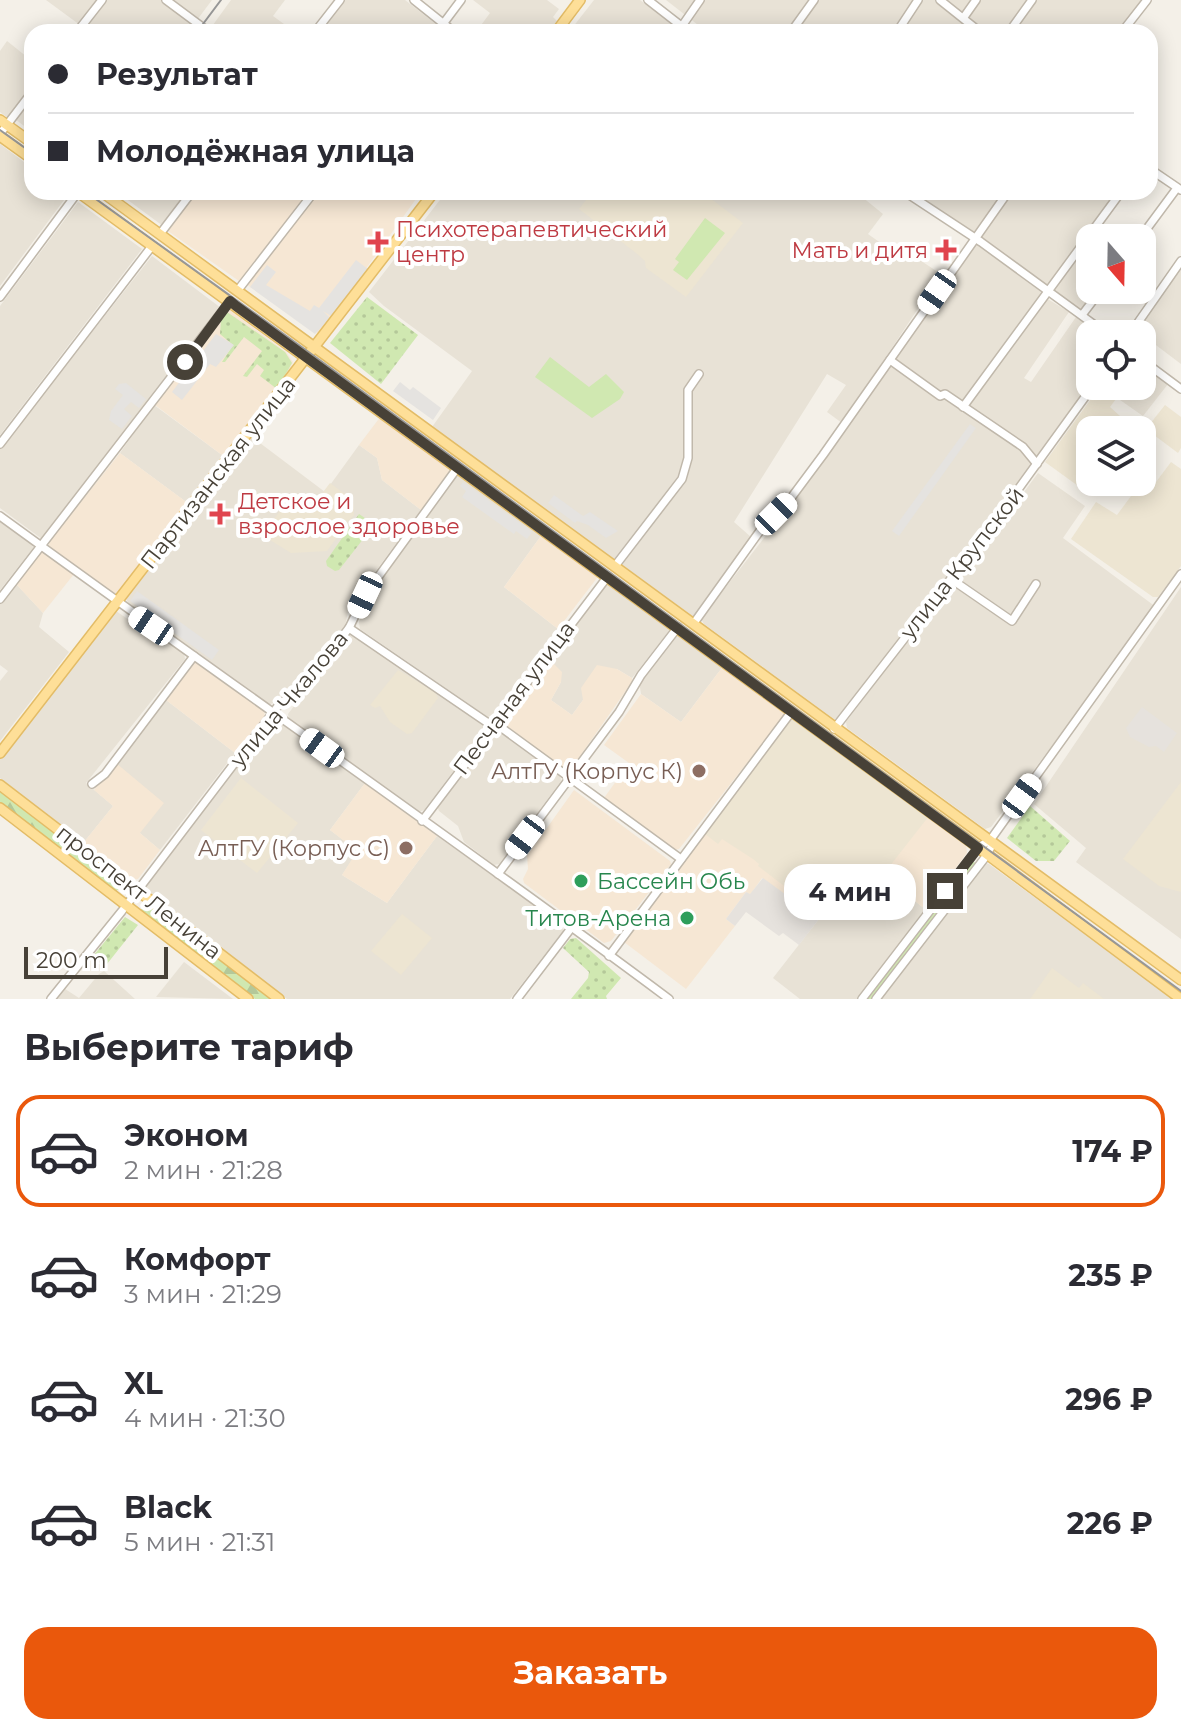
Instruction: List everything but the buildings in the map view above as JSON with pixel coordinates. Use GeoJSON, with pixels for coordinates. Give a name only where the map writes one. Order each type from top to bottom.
{"type":"FeatureCollection","features":[{"type":"Feature","properties":{"kind":"main road"},"geometry":{"type":"LineString","coordinates":[[562,24],[580,0]]}},
{"type":"Feature","properties":{"kind":"main road"},"geometry":{"type":"LineString","coordinates":[[3,123],[24,137]]}},
{"type":"Feature","properties":{"kind":"main road"},"geometry":{"type":"LineString","coordinates":[[0,135],[24,153]]}},
{"type":"Feature","properties":{"kind":"main road"},"geometry":{"type":"LineString","coordinates":[[89,200],[678,627],[1181,999]]}},
{"type":"Feature","properties":{"kind":"main road"},"geometry":{"type":"LineString","coordinates":[[113,200],[1181,980]]}},
{"type":"Feature","properties":{"kind":"main road","name":"Партизанская улица"},"geometry":{"type":"LineString","coordinates":[[0,753],[427,200]]}},
{"type":"Feature","properties":{"kind":"main road"},"geometry":{"type":"LineString","coordinates":[[203,282],[211,270]]}},
{"type":"Feature","properties":{"kind":"main road"},"geometry":{"type":"LineString","coordinates":[[492,492],[500,482]]}},
{"type":"Feature","properties":{"kind":"main road","name":"проспект Ленина"},"geometry":{"type":"LineString","coordinates":[[0,785],[279,999]]}},
{"type":"Feature","properties":{"kind":"main road","name":"проспект Ленина"},"geometry":{"type":"LineString","coordinates":[[0,808],[242,997]]}},
{"type":"Feature","properties":{"kind":"street"},"geometry":{"type":"LineString","coordinates":[[83,24],[102,0]]}},
{"type":"Feature","properties":{"kind":"street"},"geometry":{"type":"LineString","coordinates":[[166,0],[198,24]]}},
{"type":"Feature","properties":{"kind":"street"},"geometry":{"type":"LineString","coordinates":[[321,24],[340,0]]}},
{"type":"Feature","properties":{"kind":"street"},"geometry":{"type":"LineString","coordinates":[[414,0],[443,24],[461,0]]}},
{"type":"Feature","properties":{"kind":"street"},"geometry":{"type":"LineString","coordinates":[[648,0],[679,24]]}},
{"type":"Feature","properties":{"kind":"street"},"geometry":{"type":"LineString","coordinates":[[683,24],[700,0]]}},
{"type":"Feature","properties":{"kind":"street"},"geometry":{"type":"LineString","coordinates":[[797,24],[814,0]]}},
{"type":"Feature","properties":{"kind":"street"},"geometry":{"type":"LineString","coordinates":[[902,24],[918,0]]}},
{"type":"Feature","properties":{"kind":"street"},"geometry":{"type":"LineString","coordinates":[[940,0],[971,24]]}},
{"type":"Feature","properties":{"kind":"street"},"geometry":{"type":"LineString","coordinates":[[964,17],[976,0]]}},
{"type":"Feature","properties":{"kind":"street"},"geometry":{"type":"LineString","coordinates":[[1015,24],[1032,0]]}},
{"type":"Feature","properties":{"kind":"street"},"geometry":{"type":"LineString","coordinates":[[1128,24],[1147,0]]}},
{"type":"Feature","properties":{"kind":"street"},"geometry":{"type":"LineString","coordinates":[[0,135],[3,123],[24,101]]}},
{"type":"Feature","properties":{"kind":"street"},"geometry":{"type":"LineString","coordinates":[[1151,224],[1179,189],[1158,175]]}},
{"type":"Feature","properties":{"kind":"street"},"geometry":{"type":"LineString","coordinates":[[0,297],[72,200]]}},
{"type":"Feature","properties":{"kind":"street"},"geometry":{"type":"LineString","coordinates":[[160,234],[186,200]]}},
{"type":"Feature","properties":{"kind":"street"},"geometry":{"type":"LineString","coordinates":[[238,290],[308,200]]}},
{"type":"Feature","properties":{"kind":"street"},"geometry":{"type":"LineString","coordinates":[[917,200],[1089,320]]}},
{"type":"Feature","properties":{"kind":"street"},"geometry":{"type":"LineString","coordinates":[[694,623],[762,528],[788,502],[823,455],[1002,200]]}},
{"type":"Feature","properties":{"kind":"street"},"geometry":{"type":"LineString","coordinates":[[963,407],[1115,200]]}},
{"type":"Feature","properties":{"kind":"street"},"geometry":{"type":"LineString","coordinates":[[0,444],[152,246]]}},
{"type":"Feature","properties":{"kind":"street"},"geometry":{"type":"LineString","coordinates":[[1140,320],[1181,261]]}},
{"type":"Feature","properties":{"kind":"street"},"geometry":{"type":"LineString","coordinates":[[0,599],[230,301]]}},
{"type":"Feature","properties":{"kind":"street"},"geometry":{"type":"LineString","coordinates":[[1082,315],[1090,304]]}},
{"type":"Feature","properties":{"kind":"street"},"geometry":{"type":"LineString","coordinates":[[890,360],[940,396],[945,394],[1023,447],[1037,464]]}},
{"type":"Feature","properties":{"kind":"street"},"geometry":{"type":"LineString","coordinates":[[1156,370],[1181,389]]}},
{"type":"Feature","properties":{"kind":"street"},"geometry":{"type":"LineString","coordinates":[[615,566],[682,479],[688,458],[688,390],[699,374]]}},
{"type":"Feature","properties":{"kind":"street","name":"улица Крупской"},"geometry":{"type":"LineString","coordinates":[[828,737],[951,579],[1083,400]]}},
{"type":"Feature","properties":{"kind":"street","name":"улица Чкалова"},"geometry":{"type":"LineString","coordinates":[[51,999],[273,713],[287,696],[308,681],[349,628],[365,595],[458,467]]}},
{"type":"Feature","properties":{"kind":"street"},"geometry":{"type":"LineString","coordinates":[[0,516],[669,999]]}},
{"type":"Feature","properties":{"kind":"street"},"geometry":{"type":"LineString","coordinates":[[876,999],[1181,574]]}},
{"type":"Feature","properties":{"kind":"street","name":"Песчаная улица"},"geometry":{"type":"LineString","coordinates":[[422,821],[608,576]]}},
{"type":"Feature","properties":{"kind":"street"},"geometry":{"type":"LineString","coordinates":[[951,579],[1012,621],[1036,584]]}},
{"type":"Feature","properties":{"kind":"street"},"geometry":{"type":"LineString","coordinates":[[498,874],[678,627]]}},
{"type":"Feature","properties":{"kind":"street"},"geometry":{"type":"LineString","coordinates":[[349,628],[494,724],[681,859]]}},
{"type":"Feature","properties":{"kind":"street"},"geometry":{"type":"LineString","coordinates":[[92,784],[105,774],[194,656]]}},
{"type":"Feature","properties":{"kind":"street"},"geometry":{"type":"LineString","coordinates":[[609,956],[792,711]]}},
{"type":"Feature","properties":{"kind":"street"},"geometry":{"type":"LineString","coordinates":[[862,999],[982,851]]}},
{"type":"Feature","properties":{"kind":"street"},"geometry":{"type":"LineString","coordinates":[[517,999],[572,927]]}},
{"type":"Feature","properties":{"kind":"shaded area"},"geometry":{"type":"Polygon","coordinates":[[[46,0],[212,0],[194,24],[79,24],[46,0]]]}},
{"type":"Feature","properties":{"kind":"shaded area"},"geometry":{"type":"Polygon","coordinates":[[[231,0],[285,0],[273,16],[284,24],[214,24],[231,0]]]}},
{"type":"Feature","properties":{"kind":"shaded area"},"geometry":{"type":"Polygon","coordinates":[[[344,0],[405,0],[436,24],[325,24],[344,0]]]}},
{"type":"Feature","properties":{"kind":"shaded area"},"geometry":{"type":"Polygon","coordinates":[[[473,0],[547,0],[559,9],[553,17],[557,21],[555,24],[482,24],[490,13],[473,0]]]}},
{"type":"Feature","properties":{"kind":"shaded area"},"geometry":{"type":"Polygon","coordinates":[[[594,0],[640,0],[671,24],[575,24],[594,0]]]}},
{"type":"Feature","properties":{"kind":"shaded area"},"geometry":{"type":"Polygon","coordinates":[[[666,0],[1143,0],[1125,24],[697,24],[666,0]]]}},
{"type":"Feature","properties":{"kind":"shaded area"},"geometry":{"type":"Polygon","coordinates":[[[7,41],[24,55],[24,126],[0,112],[0,51],[7,41]]]}},
{"type":"Feature","properties":{"kind":"shaded area"},"geometry":{"type":"Polygon","coordinates":[[[0,144],[24,162],[24,200],[64,200],[0,286],[0,144]]]}},
{"type":"Feature","properties":{"kind":"shaded area"},"geometry":{"type":"Polygon","coordinates":[[[128,200],[182,200],[163,226],[128,200]]]}},
{"type":"Feature","properties":{"kind":"shaded area"},"geometry":{"type":"Polygon","coordinates":[[[191,200],[303,200],[239,281],[168,231],[191,200]]]}},
{"type":"Feature","properties":{"kind":"shaded area"},"geometry":{"type":"Polygon","coordinates":[[[311,200],[415,200],[319,334],[246,284],[311,200]]]}},
{"type":"Feature","properties":{"kind":"shaded area"},"geometry":{"type":"Polygon","coordinates":[[[440,200],[866,200],[883,214],[868,234],[899,256],[906,251],[941,274],[842,423],[827,412],[846,385],[827,374],[734,522],[751,537],[694,617],[432,427],[472,371],[369,292],[440,200]]]}},
{"type":"Feature","properties":{"kind":"shaded area"},"geometry":{"type":"Polygon","coordinates":[[[586,200],[713,200],[743,223],[686,297],[646,268],[645,261],[636,253],[579,209],[586,200]]]}},
{"type":"Feature","properties":{"kind":"shaded area"},"geometry":{"type":"Polygon","coordinates":[[[922,200],[997,200],[972,235],[922,200]]]}},
{"type":"Feature","properties":{"kind":"shaded area"},"geometry":{"type":"Polygon","coordinates":[[[1004,200],[1111,200],[1093,224],[1076,224],[1076,247],[1046,287],[981,240],[979,235],[1004,200]]]}},
{"type":"Feature","properties":{"kind":"shaded area"},"geometry":{"type":"Polygon","coordinates":[[[78,202],[142,249],[0,435],[0,306],[78,202]]]}},
{"type":"Feature","properties":{"kind":"shaded area"},"geometry":{"type":"Polygon","coordinates":[[[978,243],[1040,289],[1041,295],[1069,312],[1024,378],[1031,382],[1076,317],[1080,320],[1076,320],[1076,400],[1080,400],[1008,500],[840,718],[834,719],[701,619],[809,480],[973,244],[978,243]]]}},
{"type":"Feature","properties":{"kind":"shaded area"},"geometry":{"type":"Polygon","coordinates":[[[152,256],[221,308],[42,539],[0,508],[0,449],[152,256]]]}},
{"type":"Feature","properties":{"kind":"shaded area"},"geometry":{"type":"Polygon","coordinates":[[[1076,258],[1076,304],[1088,304],[1082,312],[1053,290],[1076,258]]]}},
{"type":"Feature","properties":{"kind":"shaded area"},"geometry":{"type":"Polygon","coordinates":[[[356,260],[368,269],[331,316],[323,311],[330,318],[315,334],[250,287],[267,265],[276,272],[266,285],[310,311],[314,305],[319,308],[356,260]]]}},
{"type":"Feature","properties":{"kind":"shaded area"},"geometry":{"type":"Polygon","coordinates":[[[1181,270],[1181,364],[1156,345],[1156,320],[1144,320],[1181,270]]]}},
{"type":"Feature","properties":{"kind":"shaded area"},"geometry":{"type":"Polygon","coordinates":[[[227,311],[286,352],[293,362],[289,372],[226,458],[155,405],[227,311]]]}},
{"type":"Feature","properties":{"kind":"shaded area"},"geometry":{"type":"Polygon","coordinates":[[[216,334],[234,345],[216,367],[210,364],[182,400],[172,392],[216,334]]]}},
{"type":"Feature","properties":{"kind":"shaded area"},"geometry":{"type":"Polygon","coordinates":[[[1156,375],[1168,384],[1156,399],[1156,375]]]}},
{"type":"Feature","properties":{"kind":"shaded area"},"geometry":{"type":"Polygon","coordinates":[[[400,382],[410,390],[413,387],[441,408],[433,420],[393,391],[400,382]]]}},
{"type":"Feature","properties":{"kind":"shaded area"},"geometry":{"type":"Polygon","coordinates":[[[126,383],[146,399],[139,408],[131,402],[124,409],[132,416],[122,429],[109,420],[111,411],[123,395],[115,389],[119,384],[126,383]]]}},
{"type":"Feature","properties":{"kind":"shaded area"},"geometry":{"type":"Polygon","coordinates":[[[1090,400],[1115,400],[1110,407],[1120,416],[1079,416],[1090,400]]]}},
{"type":"Feature","properties":{"kind":"shaded area"},"geometry":{"type":"Polygon","coordinates":[[[1120,400],[1156,400],[1143,416],[1120,400]]]}},
{"type":"Feature","properties":{"kind":"shaded area"},"geometry":{"type":"Polygon","coordinates":[[[154,405],[226,458],[189,504],[120,453],[154,405]]]}},
{"type":"Feature","properties":{"kind":"shaded area"},"geometry":{"type":"Polygon","coordinates":[[[1165,405],[1181,417],[1181,448],[1178,453],[1156,436],[1156,416],[1165,405]]]}},
{"type":"Feature","properties":{"kind":"shaded area"},"geometry":{"type":"Polygon","coordinates":[[[381,416],[449,465],[450,470],[421,510],[382,480],[377,458],[359,445],[381,416]]]}},
{"type":"Feature","properties":{"kind":"shaded area"},"geometry":{"type":"Polygon","coordinates":[[[1076,420],[1076,484],[1045,462],[1076,420]]]}},
{"type":"Feature","properties":{"kind":"shaded area"},"geometry":{"type":"Polygon","coordinates":[[[970,424],[976,428],[899,536],[892,531],[970,424]]]}},
{"type":"Feature","properties":{"kind":"shaded area"},"geometry":{"type":"Polygon","coordinates":[[[252,437],[325,492],[359,445],[377,458],[382,480],[421,510],[349,607],[345,626],[304,677],[268,705],[126,599],[252,437]]]}},
{"type":"Feature","properties":{"kind":"shaded area"},"geometry":{"type":"Polygon","coordinates":[[[120,453],[189,504],[120,594],[113,595],[49,547],[49,542],[120,453]]]}},
{"type":"Feature","properties":{"kind":"shaded area"},"geometry":{"type":"Polygon","coordinates":[[[1171,462],[1181,469],[1181,566],[1158,597],[1153,597],[1071,539],[1096,502],[1117,515],[1131,496],[1156,496],[1156,482],[1171,462]]]}},
{"type":"Feature","properties":{"kind":"shaded area"},"geometry":{"type":"Polygon","coordinates":[[[456,473],[543,533],[504,587],[558,629],[488,717],[360,629],[359,622],[369,592],[456,473]]]}},
{"type":"Feature","properties":{"kind":"shaded area"},"geometry":{"type":"Polygon","coordinates":[[[1038,473],[1085,506],[1063,538],[1156,607],[991,827],[985,829],[847,728],[846,722],[957,575],[961,578],[1038,473]]]}},
{"type":"Feature","properties":{"kind":"shaded area"},"geometry":{"type":"Polygon","coordinates":[[[463,482],[532,532],[527,539],[516,531],[514,534],[462,497],[466,491],[460,486],[463,482]]]}},
{"type":"Feature","properties":{"kind":"shaded area"},"geometry":{"type":"Polygon","coordinates":[[[330,483],[353,500],[354,515],[327,551],[291,553],[262,535],[294,492],[307,502],[317,500],[330,483]]]}},
{"type":"Feature","properties":{"kind":"shaded area"},"geometry":{"type":"Polygon","coordinates":[[[554,495],[583,516],[590,512],[618,531],[606,538],[588,525],[575,523],[548,503],[554,495]]]}},
{"type":"Feature","properties":{"kind":"shaded area"},"geometry":{"type":"Polygon","coordinates":[[[0,519],[32,542],[33,548],[0,590],[0,519]]]}},
{"type":"Feature","properties":{"kind":"shaded area"},"geometry":{"type":"Polygon","coordinates":[[[543,533],[596,573],[597,578],[558,629],[504,587],[543,533]]]}},
{"type":"Feature","properties":{"kind":"shaded area"},"geometry":{"type":"Polygon","coordinates":[[[39,552],[44,552],[74,574],[43,613],[16,584],[39,552]]]}},
{"type":"Feature","properties":{"kind":"shaded area"},"geometry":{"type":"Polygon","coordinates":[[[605,583],[611,583],[667,624],[669,631],[632,678],[617,669],[583,700],[572,715],[551,700],[561,682],[547,657],[605,583]]]}},
{"type":"Feature","properties":{"kind":"shaded area"},"geometry":{"type":"Polygon","coordinates":[[[16,584],[43,613],[39,627],[69,652],[0,741],[0,681],[8,671],[0,665],[0,604],[16,584]]]}},
{"type":"Feature","properties":{"kind":"shaded area"},"geometry":{"type":"Polygon","coordinates":[[[1181,587],[1181,939],[1076,862],[1086,848],[1034,804],[1181,587]]]}},
{"type":"Feature","properties":{"kind":"shaded area"},"geometry":{"type":"Polygon","coordinates":[[[137,591],[219,650],[212,660],[130,601],[137,591]]]}},
{"type":"Feature","properties":{"kind":"shaded area"},"geometry":{"type":"Polygon","coordinates":[[[116,611],[148,633],[152,630],[184,653],[185,659],[86,783],[113,806],[84,842],[0,778],[0,756],[116,611]]]}},
{"type":"Feature","properties":{"kind":"shaded area"},"geometry":{"type":"Polygon","coordinates":[[[679,632],[724,665],[681,722],[641,694],[639,681],[675,633],[679,632]]]}},
{"type":"Feature","properties":{"kind":"shaded area"},"geometry":{"type":"Polygon","coordinates":[[[353,633],[484,723],[485,729],[424,810],[419,812],[289,721],[288,714],[349,634],[353,633]]]}},
{"type":"Feature","properties":{"kind":"shaded area"},"geometry":{"type":"Polygon","coordinates":[[[547,657],[562,672],[561,682],[551,700],[572,715],[583,700],[581,688],[597,665],[617,669],[632,678],[571,769],[564,769],[504,724],[501,718],[547,657]]]}},
{"type":"Feature","properties":{"kind":"shaded area"},"geometry":{"type":"Polygon","coordinates":[[[198,662],[264,710],[265,716],[235,753],[166,700],[193,663],[198,662]]]}},
{"type":"Feature","properties":{"kind":"shaded area"},"geometry":{"type":"Polygon","coordinates":[[[724,665],[785,709],[785,715],[679,849],[674,850],[604,798],[629,763],[604,745],[641,694],[681,722],[724,665]]]}},
{"type":"Feature","properties":{"kind":"shaded area"},"geometry":{"type":"Polygon","coordinates":[[[398,670],[435,692],[438,698],[412,733],[407,734],[390,722],[380,706],[375,708],[370,705],[398,670]]]}},
{"type":"Feature","properties":{"kind":"shaded area"},"geometry":{"type":"Polygon","coordinates":[[[166,700],[235,753],[160,850],[140,833],[116,763],[166,700]]]}},
{"type":"Feature","properties":{"kind":"shaded area"},"geometry":{"type":"Polygon","coordinates":[[[1142,707],[1177,733],[1164,752],[1130,737],[1126,728],[1142,707]]]}},
{"type":"Feature","properties":{"kind":"shaded area"},"geometry":{"type":"Polygon","coordinates":[[[790,716],[795,716],[966,845],[967,853],[925,909],[883,876],[853,913],[815,887],[802,907],[762,878],[750,895],[746,892],[726,919],[735,926],[686,989],[624,942],[790,716]]]}},
{"type":"Feature","properties":{"kind":"shaded area"},"geometry":{"type":"Polygon","coordinates":[[[790,716],[795,716],[929,816],[853,913],[816,887],[805,902],[753,859],[722,839],[718,844],[705,834],[790,716]]]}},
{"type":"Feature","properties":{"kind":"shaded area"},"geometry":{"type":"Polygon","coordinates":[[[276,718],[365,783],[330,830],[358,851],[342,875],[387,903],[437,836],[562,925],[563,931],[510,999],[287,999],[146,889],[145,885],[272,719],[276,718]]]}},
{"type":"Feature","properties":{"kind":"shaded area"},"geometry":{"type":"Polygon","coordinates":[[[499,729],[560,774],[561,781],[499,864],[494,865],[464,842],[458,826],[437,806],[493,730],[499,729]]]}},
{"type":"Feature","properties":{"kind":"shaded area"},"geometry":{"type":"Polygon","coordinates":[[[116,763],[164,803],[140,833],[160,850],[138,879],[133,880],[84,842],[113,806],[94,790],[116,763]]]}},
{"type":"Feature","properties":{"kind":"shaded area"},"geometry":{"type":"Polygon","coordinates":[[[241,778],[298,823],[257,873],[201,830],[241,778]]]}},
{"type":"Feature","properties":{"kind":"shaded area"},"geometry":{"type":"Polygon","coordinates":[[[1181,782],[1181,892],[1159,886],[1123,859],[1181,782]]]}},
{"type":"Feature","properties":{"kind":"shaded area"},"geometry":{"type":"Polygon","coordinates":[[[365,783],[437,836],[387,903],[342,875],[357,851],[330,830],[365,783]]]}},
{"type":"Feature","properties":{"kind":"shaded area"},"geometry":{"type":"Polygon","coordinates":[[[574,790],[671,864],[611,941],[604,943],[524,883],[523,879],[528,869],[527,856],[574,790]]]}},
{"type":"Feature","properties":{"kind":"shaded area"},"geometry":{"type":"Polygon","coordinates":[[[986,863],[989,864],[1173,999],[879,999],[986,863]]]}},
{"type":"Feature","properties":{"kind":"shaded area"},"geometry":{"type":"Polygon","coordinates":[[[883,876],[925,909],[858,999],[800,999],[773,978],[819,919],[802,907],[815,887],[883,876]]]}},
{"type":"Feature","properties":{"kind":"shaded area"},"geometry":{"type":"Polygon","coordinates":[[[763,878],[819,919],[799,945],[783,933],[779,936],[746,912],[735,926],[726,919],[746,892],[750,894],[763,878]]]}},
{"type":"Feature","properties":{"kind":"shaded area"},"geometry":{"type":"Polygon","coordinates":[[[402,914],[432,938],[401,975],[371,951],[402,914]]]}},
{"type":"Feature","properties":{"kind":"shaded area"},"geometry":{"type":"Polygon","coordinates":[[[184,962],[233,999],[156,997],[184,962]]]}},
{"type":"Feature","properties":{"kind":"shaded area"},"geometry":{"type":"Polygon","coordinates":[[[1052,968],[1079,988],[1083,983],[1104,999],[1030,999],[1052,968]]]}},
{"type":"Feature","properties":{"kind":"shaded area"},"geometry":{"type":"Polygon","coordinates":[[[104,971],[135,999],[53,999],[62,987],[79,998],[104,971]]]}},
{"type":"Feature","properties":{"kind":"green space"},"geometry":{"type":"Polygon","coordinates":[[[705,218],[725,233],[687,280],[673,270],[679,262],[675,259],[705,218]]]}},
{"type":"Feature","properties":{"kind":"green space"},"geometry":{"type":"Polygon","coordinates":[[[367,297],[418,335],[381,384],[330,343],[367,297]]]}},
{"type":"Feature","properties":{"kind":"green space"},"geometry":{"type":"Polygon","coordinates":[[[227,312],[285,352],[292,363],[277,389],[260,376],[264,370],[257,364],[247,377],[243,376],[262,351],[244,337],[222,362],[233,345],[220,334],[221,320],[227,312]]]}},
{"type":"Feature","properties":{"kind":"green space"},"geometry":{"type":"Polygon","coordinates":[[[550,357],[589,387],[606,374],[624,392],[620,399],[592,418],[535,377],[550,357]]]}},
{"type":"Feature","properties":{"kind":"green space"},"geometry":{"type":"Polygon","coordinates":[[[359,514],[371,529],[335,571],[327,566],[326,561],[359,514]]]}},
{"type":"Feature","properties":{"kind":"green space"},"geometry":{"type":"Polygon","coordinates":[[[0,788],[122,884],[116,892],[0,802],[0,788]]]}},
{"type":"Feature","properties":{"kind":"green space"},"geometry":{"type":"Polygon","coordinates":[[[1030,806],[1070,841],[1054,861],[1036,861],[1007,838],[1030,806]]]}},
{"type":"Feature","properties":{"kind":"green space"},"geometry":{"type":"Polygon","coordinates":[[[972,861],[977,864],[871,999],[865,999],[972,861]]]}},
{"type":"Feature","properties":{"kind":"green space"},"geometry":{"type":"Polygon","coordinates":[[[147,902],[273,999],[255,999],[140,911],[147,902]]]}},
{"type":"Feature","properties":{"kind":"green space"},"geometry":{"type":"Polygon","coordinates":[[[125,917],[138,925],[107,964],[100,959],[98,961],[93,956],[125,917]]]}},
{"type":"Feature","properties":{"kind":"green space"},"geometry":{"type":"Polygon","coordinates":[[[576,938],[621,978],[606,996],[607,999],[571,999],[588,978],[589,972],[563,948],[570,939],[576,938]]]}},
{"type":"Feature","properties":{"kind":"tram line"},"geometry":{"type":"LineString","coordinates":[[203,24],[221,0]]}},
{"type":"Feature","properties":{"kind":"tram line"},"geometry":{"type":"LineString","coordinates":[[0,130],[24,147]]}},
{"type":"Feature","properties":{"kind":"tram line"},"geometry":{"type":"LineString","coordinates":[[97,200],[1181,991]]}},
{"type":"Feature","properties":{"kind":"place","name":"Психотерапевтический центр"},"geometry":{"type":"Point","coordinates":[378,242]}},
{"type":"Feature","properties":{"kind":"place","name":"Мать и дитя"},"geometry":{"type":"Point","coordinates":[946,250]}},
{"type":"Feature","properties":{"kind":"place","name":"Детское и взрослое здоровье"},"geometry":{"type":"Point","coordinates":[220,514]}},
{"type":"Feature","properties":{"kind":"place","name":"АлтГУ (Корпус К)"},"geometry":{"type":"Point","coordinates":[699,771]}},
{"type":"Feature","properties":{"kind":"place","name":"АлтГУ (Корпус С)"},"geometry":{"type":"Point","coordinates":[406,848]}},
{"type":"Feature","properties":{"kind":"place","name":"Бассейн Обь"},"geometry":{"type":"Point","coordinates":[581,881]}},
{"type":"Feature","properties":{"kind":"place","name":"Титов-Арена"},"geometry":{"type":"Point","coordinates":[687,918]}},
{"type":"Feature","properties":{"kind":"route"},"geometry":{"type":"LineString","coordinates":[[185,362],[230,301],[978,848],[945,891]]}}]}
